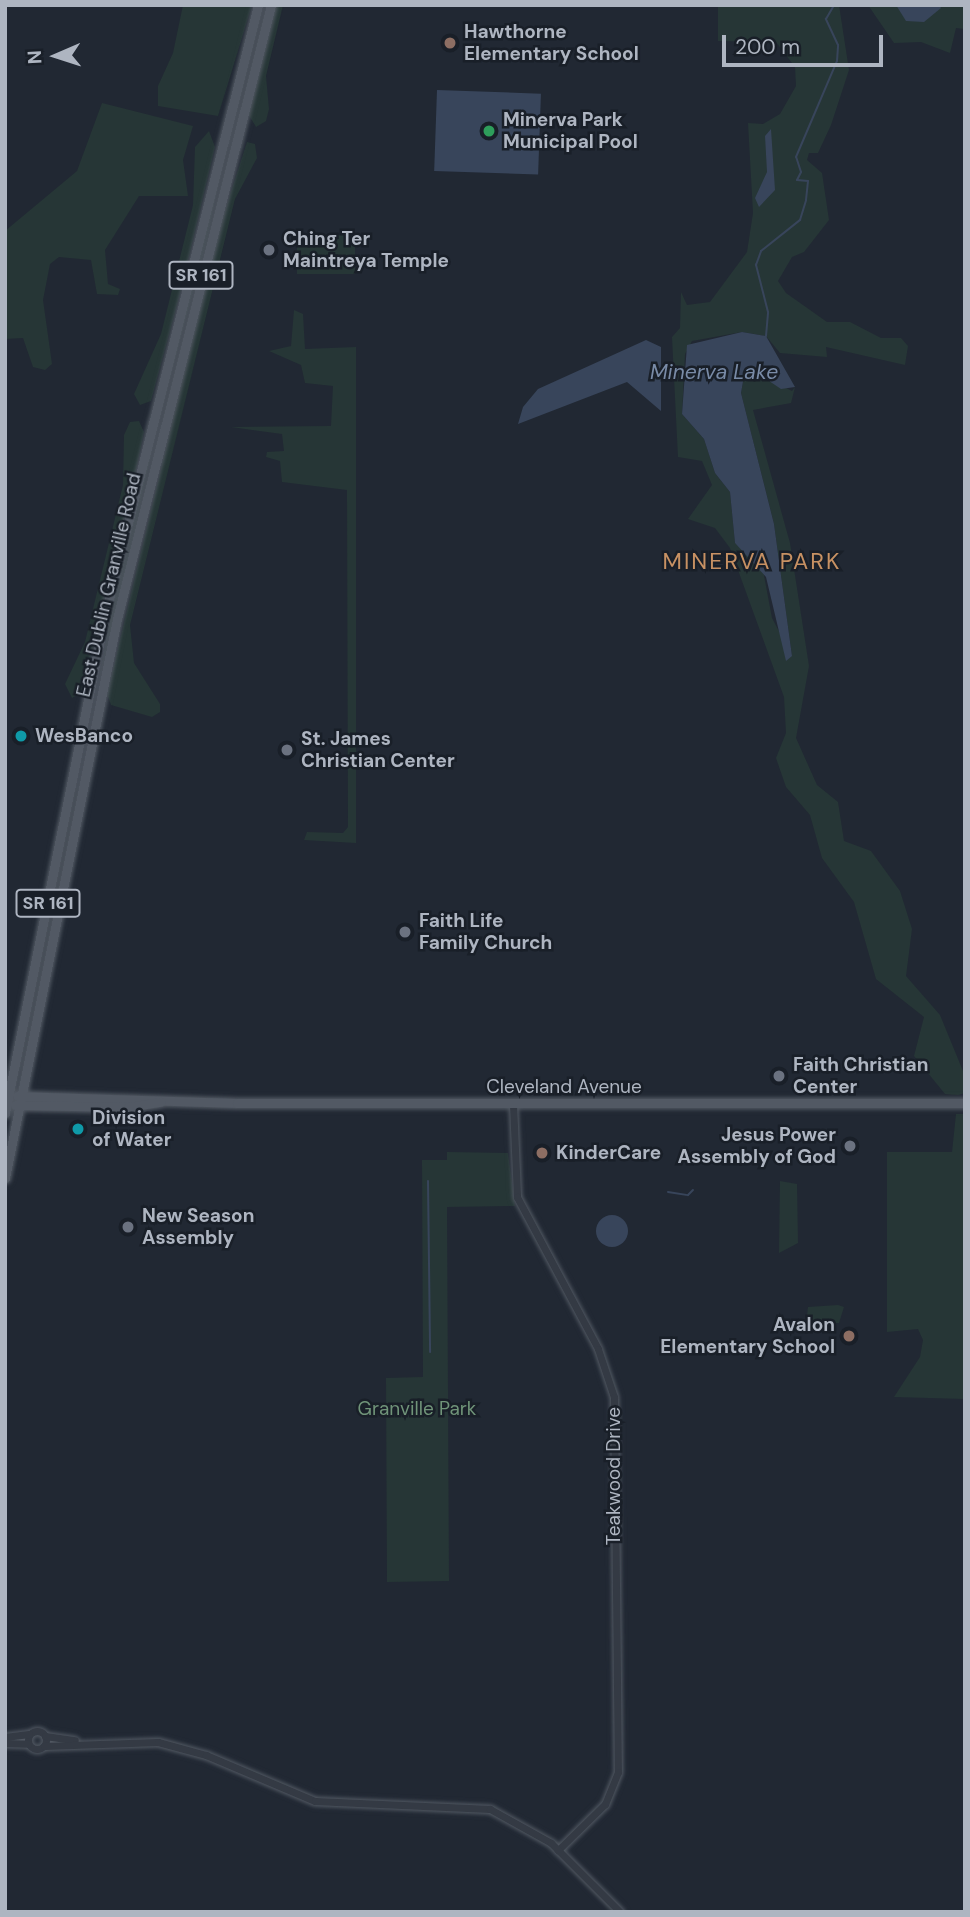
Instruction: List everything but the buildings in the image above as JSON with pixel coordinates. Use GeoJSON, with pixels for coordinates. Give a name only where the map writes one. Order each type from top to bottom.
{"type":"FeatureCollection","features":[{"type":"Feature","properties":{"kind":"main road","name":"East Dublin Granville Road"},"geometry":{"type":"LineString","coordinates":[[5,1178],[98,712],[213,232],[271,5]]}},
{"type":"Feature","properties":{"kind":"main road","name":"East Dublin Granville Road"},"geometry":{"type":"LineString","coordinates":[[6,1103],[105,615],[257,9]]}},
{"type":"Feature","properties":{"kind":"main road"},"geometry":{"type":"LineString","coordinates":[[239,131],[235,115],[257,9]]}},
{"type":"Feature","properties":{"kind":"main road"},"geometry":{"type":"LineString","coordinates":[[213,232],[226,128]]}},
{"type":"Feature","properties":{"kind":"main road"},"geometry":{"type":"LineString","coordinates":[[98,712],[105,615]]}},
{"type":"Feature","properties":{"kind":"main road"},"geometry":{"type":"LineString","coordinates":[[77,816],[90,725],[86,710]]}},
{"type":"Feature","properties":{"kind":"main road","name":"Cleveland Avenue"},"geometry":{"type":"LineString","coordinates":[[6,1103],[21,1100],[513,1104],[965,1103]]}},
{"type":"Feature","properties":{"kind":"street","name":"Teakwood Drive"},"geometry":{"type":"LineString","coordinates":[[513,1104],[517,1197],[598,1349],[614,1397],[618,1772],[605,1804],[558,1850]]}},
{"type":"Feature","properties":{"kind":"street"},"geometry":{"type":"LineString","coordinates":[[5,1737],[39,1731],[45,1736],[86,1741],[179,1746],[315,1801],[490,1809],[524,1824],[558,1850],[620,1912]]}},
{"type":"Feature","properties":{"kind":"street"},"geometry":{"type":"LineString","coordinates":[[28,1744],[29,1734]]}},
{"type":"Feature","properties":{"kind":"street"},"geometry":{"type":"LineString","coordinates":[[44,1746],[45,1736]]}},
{"type":"Feature","properties":{"kind":"street"},"geometry":{"type":"LineString","coordinates":[[5,1743],[28,1744],[37,1749],[86,1741]]}},
{"type":"Feature","properties":{"kind":"green space"},"geometry":{"type":"Polygon","coordinates":[[[183,5],[252,5],[218,116],[158,106],[158,86],[173,53],[183,5]]]}},
{"type":"Feature","properties":{"kind":"green space"},"geometry":{"type":"Polygon","coordinates":[[[274,5],[283,5],[266,76],[269,109],[266,121],[256,127],[248,114],[274,5]]]}},
{"type":"Feature","properties":{"kind":"green space"},"geometry":{"type":"Polygon","coordinates":[[[718,5],[839,5],[849,70],[831,125],[818,153],[809,153],[807,160],[822,173],[829,220],[804,252],[792,257],[778,281],[786,293],[827,322],[850,322],[881,338],[901,338],[908,346],[905,365],[826,347],[827,357],[780,353],[766,336],[742,332],[692,341],[685,354],[682,414],[704,439],[715,473],[730,492],[735,543],[763,570],[772,618],[792,656],[774,524],[741,393],[744,376],[754,371],[792,391],[795,387],[791,403],[753,410],[790,543],[809,666],[796,738],[817,785],[838,802],[844,841],[871,851],[900,891],[912,929],[906,976],[940,1015],[963,1071],[965,1093],[958,1095],[945,1094],[914,1056],[924,1017],[876,979],[854,902],[822,858],[810,815],[786,787],[776,758],[786,733],[784,697],[730,548],[715,528],[688,519],[712,485],[702,461],[678,457],[672,337],[680,328],[681,292],[687,305],[710,302],[747,252],[753,213],[748,123],[763,124],[780,114],[796,86],[795,67],[776,42],[718,41],[718,5]]]}},
{"type":"Feature","properties":{"kind":"green space"},"geometry":{"type":"Polygon","coordinates":[[[868,5],[965,5],[965,29],[956,28],[950,53],[921,42],[894,43],[868,5]]]}},
{"type":"Feature","properties":{"kind":"green space"},"geometry":{"type":"Polygon","coordinates":[[[102,103],[193,126],[183,160],[188,196],[139,196],[105,250],[108,284],[120,289],[118,295],[97,294],[91,260],[59,257],[50,264],[43,300],[52,364],[45,370],[33,367],[23,338],[5,339],[5,231],[77,171],[102,103]]]}},
{"type":"Feature","properties":{"kind":"green space"},"geometry":{"type":"Polygon","coordinates":[[[209,131],[215,147],[180,294],[151,401],[140,405],[134,394],[161,334],[193,205],[195,147],[209,131]]]}},
{"type":"Feature","properties":{"kind":"green space"},"geometry":{"type":"Polygon","coordinates":[[[247,142],[255,144],[257,158],[235,199],[130,625],[134,663],[160,704],[160,712],[152,717],[111,705],[107,694],[216,238],[247,142]]]}},
{"type":"Feature","properties":{"kind":"green space"},"geometry":{"type":"Polygon","coordinates":[[[223,157],[208,237],[163,404],[162,403],[223,157]]]}},
{"type":"Feature","properties":{"kind":"green space"},"geometry":{"type":"Polygon","coordinates":[[[297,235],[355,235],[355,274],[297,274],[297,235]]]}},
{"type":"Feature","properties":{"kind":"green space"},"geometry":{"type":"Polygon","coordinates":[[[294,310],[303,314],[305,349],[356,347],[356,843],[304,840],[307,832],[343,833],[348,827],[347,490],[282,482],[280,461],[266,457],[267,452],[284,451],[282,434],[231,427],[331,426],[333,386],[305,383],[301,365],[269,351],[291,346],[294,310]]]}},
{"type":"Feature","properties":{"kind":"green space"},"geometry":{"type":"Polygon","coordinates":[[[139,421],[144,432],[133,485],[82,692],[72,698],[65,684],[85,642],[123,485],[124,435],[130,422],[139,421]]]}},
{"type":"Feature","properties":{"kind":"green space"},"geometry":{"type":"Polygon","coordinates":[[[156,431],[135,530],[99,682],[113,601],[156,431]]]}},
{"type":"Feature","properties":{"kind":"green space"},"geometry":{"type":"Polygon","coordinates":[[[956,1114],[965,1114],[965,1399],[894,1397],[920,1357],[923,1340],[918,1329],[887,1332],[887,1152],[952,1152],[956,1114]]]}},
{"type":"Feature","properties":{"kind":"green space","name":"Granville Park"},"geometry":{"type":"Polygon","coordinates":[[[447,1152],[508,1153],[515,1206],[447,1207],[449,1581],[387,1582],[386,1378],[423,1377],[422,1160],[447,1160],[447,1152]]]}},
{"type":"Feature","properties":{"kind":"green space"},"geometry":{"type":"Polygon","coordinates":[[[780,1181],[797,1184],[798,1243],[779,1253],[780,1181]]]}},
{"type":"Feature","properties":{"kind":"green space"},"geometry":{"type":"Polygon","coordinates":[[[808,1307],[844,1307],[839,1323],[806,1324],[808,1307]]]}},
{"type":"Feature","properties":{"kind":"water"},"geometry":{"type":"Polygon","coordinates":[[[896,5],[939,5],[941,8],[924,22],[906,21],[896,5]]]}},
{"type":"Feature","properties":{"kind":"water","name":"Minerva Park Municipal Pool"},"geometry":{"type":"Polygon","coordinates":[[[437,90],[541,94],[538,175],[434,171],[437,90]]]}},
{"type":"Feature","properties":{"kind":"water"},"geometry":{"type":"Polygon","coordinates":[[[771,129],[775,190],[759,207],[755,198],[767,172],[765,136],[771,129]]]}},
{"type":"Feature","properties":{"kind":"water","name":"Minerva Lake"},"geometry":{"type":"Polygon","coordinates":[[[742,332],[766,336],[795,387],[781,389],[754,371],[744,376],[741,393],[774,524],[792,656],[786,661],[766,577],[735,543],[730,492],[715,473],[704,439],[682,414],[687,345],[742,332]]]}},
{"type":"Feature","properties":{"kind":"water"},"geometry":{"type":"Polygon","coordinates":[[[646,340],[661,347],[661,411],[627,382],[518,424],[523,407],[538,389],[646,340]]]}},
{"type":"Feature","properties":{"kind":"water"},"geometry":{"type":"Polygon","coordinates":[[[612,1215],[623,1220],[628,1231],[623,1242],[612,1247],[601,1242],[596,1231],[601,1220],[612,1215]]]}},
{"type":"Feature","properties":{"kind":"waterway"},"geometry":{"type":"LineString","coordinates":[[766,336],[768,312],[756,265],[761,251],[800,220],[808,181],[797,180],[801,172],[796,157],[837,61],[838,45],[826,19],[834,5]]}},
{"type":"Feature","properties":{"kind":"waterway"},"geometry":{"type":"LineString","coordinates":[[428,1181],[430,1352]]}},
{"type":"Feature","properties":{"kind":"waterway"},"geometry":{"type":"LineString","coordinates":[[668,1192],[688,1195],[693,1190]]}},
{"type":"Feature","properties":{"kind":"place","name":"Hawthorne Elementary School"},"geometry":{"type":"Point","coordinates":[450,43]}},
{"type":"Feature","properties":{"kind":"place","name":"Minerva Park Municipal Pool"},"geometry":{"type":"Point","coordinates":[489,131]}},
{"type":"Feature","properties":{"kind":"place","name":"Ching Ter Maintreya Temple"},"geometry":{"type":"Point","coordinates":[269,250]}},
{"type":"Feature","properties":{"kind":"place","name":"WesBanco"},"geometry":{"type":"Point","coordinates":[21,736]}},
{"type":"Feature","properties":{"kind":"place","name":"St. James Christian Center"},"geometry":{"type":"Point","coordinates":[287,750]}},
{"type":"Feature","properties":{"kind":"place","name":"Faith Life Family Church"},"geometry":{"type":"Point","coordinates":[405,932]}},
{"type":"Feature","properties":{"kind":"place","name":"Faith Christian Center"},"geometry":{"type":"Point","coordinates":[779,1076]}},
{"type":"Feature","properties":{"kind":"place","name":"Division of Water"},"geometry":{"type":"Point","coordinates":[78,1129]}},
{"type":"Feature","properties":{"kind":"place","name":"Jesus Power Assembly of God"},"geometry":{"type":"Point","coordinates":[850,1146]}},
{"type":"Feature","properties":{"kind":"place","name":"KinderCare"},"geometry":{"type":"Point","coordinates":[542,1153]}},
{"type":"Feature","properties":{"kind":"place","name":"New Season Assembly"},"geometry":{"type":"Point","coordinates":[128,1227]}},
{"type":"Feature","properties":{"kind":"place","name":"Avalon Elementary School"},"geometry":{"type":"Point","coordinates":[849,1336]}},
{"type":"Feature","properties":{"kind":"district","name":"MINERVA PARK"},"geometry":{"type":"Point","coordinates":[752,561]}}]}
